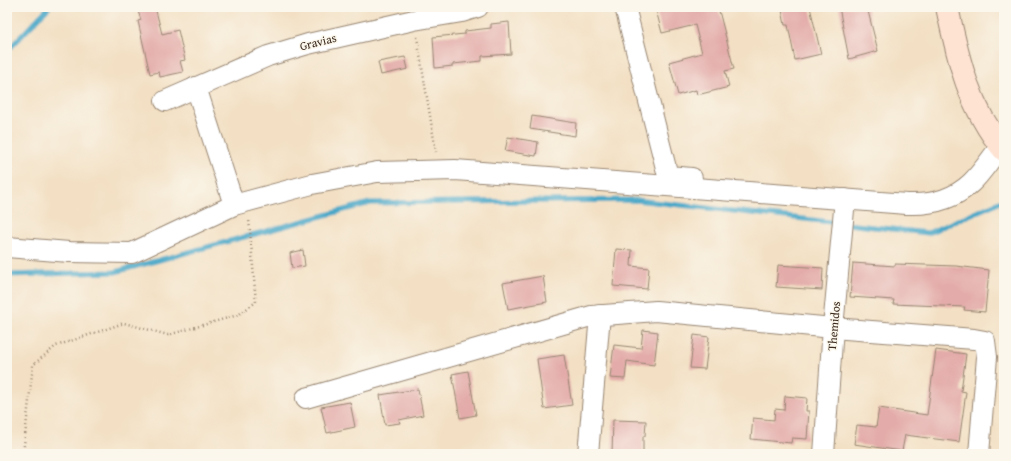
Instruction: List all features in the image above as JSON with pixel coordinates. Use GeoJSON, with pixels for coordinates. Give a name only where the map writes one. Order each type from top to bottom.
{"type":"FeatureCollection","features":[{"type":"Feature","properties":{"kind":"main road"},"geometry":{"type":"LineString","coordinates":[[947,7],[956,50],[968,88],[986,124],[1002,148]]}},
{"type":"Feature","properties":{"kind":"street","name":"Gravias"},"geometry":{"type":"LineString","coordinates":[[165,101],[268,56],[413,13],[448,15],[478,7]]}},
{"type":"Feature","properties":{"kind":"street"},"geometry":{"type":"LineString","coordinates":[[625,7],[668,176],[785,185]]}},
{"type":"Feature","properties":{"kind":"street"},"geometry":{"type":"LineString","coordinates":[[196,87],[241,210]]}},
{"type":"Feature","properties":{"kind":"street"},"geometry":{"type":"LineString","coordinates":[[7,247],[68,252],[132,253],[312,184],[377,172],[455,170],[594,181],[845,205],[933,203],[945,200],[972,183],[1002,148]]}},
{"type":"Feature","properties":{"kind":"street","name":"Themidos"},"geometry":{"type":"LineString","coordinates":[[824,454],[845,205]]}},
{"type":"Feature","properties":{"kind":"street"},"geometry":{"type":"LineString","coordinates":[[306,398],[591,316],[656,311],[985,341],[987,357],[979,454]]}},
{"type":"Feature","properties":{"kind":"street"},"geometry":{"type":"LineString","coordinates":[[588,454],[600,315]]}},
{"type":"Feature","properties":{"kind":"path"},"geometry":{"type":"LineString","coordinates":[[413,13],[439,170]]}},
{"type":"Feature","properties":{"kind":"path"},"geometry":{"type":"LineString","coordinates":[[23,454],[33,365],[56,346],[124,323],[168,335],[238,315],[256,302],[251,241],[241,210]]}},
{"type":"Feature","properties":{"kind":"building"},"geometry":{"type":"Polygon","coordinates":[[[155,7],[162,34],[178,30],[185,60],[180,61],[183,72],[160,77],[159,72],[150,74],[138,21],[141,20],[138,11],[155,7]]]}},
{"type":"Feature","properties":{"kind":"building"},"geometry":{"type":"Polygon","coordinates":[[[669,7],[718,7],[734,69],[725,71],[729,87],[697,95],[696,90],[678,95],[669,62],[702,53],[695,25],[662,33],[656,10],[669,7]]]}},
{"type":"Feature","properties":{"kind":"building"},"geometry":{"type":"Polygon","coordinates":[[[795,7],[810,7],[821,54],[795,60],[788,25],[785,25],[782,10],[795,7]]]}},
{"type":"Feature","properties":{"kind":"building"},"geometry":{"type":"Polygon","coordinates":[[[839,7],[867,7],[878,51],[849,59],[839,7]]]}},
{"type":"Feature","properties":{"kind":"building"},"geometry":{"type":"Polygon","coordinates":[[[509,22],[511,54],[482,56],[482,61],[453,64],[453,66],[435,68],[433,37],[465,34],[465,31],[491,28],[491,24],[509,22]]]}},
{"type":"Feature","properties":{"kind":"building"},"geometry":{"type":"Polygon","coordinates":[[[405,57],[408,69],[381,75],[378,62],[405,57]]]}},
{"type":"Feature","properties":{"kind":"building"},"geometry":{"type":"Polygon","coordinates":[[[532,116],[576,123],[575,136],[530,129],[532,116]]]}},
{"type":"Feature","properties":{"kind":"building"},"geometry":{"type":"Polygon","coordinates":[[[508,137],[538,142],[536,156],[505,151],[508,137]]]}},
{"type":"Feature","properties":{"kind":"building"},"geometry":{"type":"Polygon","coordinates":[[[616,249],[632,250],[631,266],[649,268],[647,289],[613,286],[616,249]]]}},
{"type":"Feature","properties":{"kind":"building"},"geometry":{"type":"Polygon","coordinates":[[[303,250],[305,266],[292,268],[290,253],[303,250]]]}},
{"type":"Feature","properties":{"kind":"building"},"geometry":{"type":"Polygon","coordinates":[[[853,263],[895,266],[895,264],[956,266],[989,270],[985,312],[964,310],[965,307],[893,304],[894,300],[850,297],[853,263]]]}},
{"type":"Feature","properties":{"kind":"building"},"geometry":{"type":"Polygon","coordinates":[[[778,265],[823,268],[822,290],[776,287],[778,265]]]}},
{"type":"Feature","properties":{"kind":"building"},"geometry":{"type":"Polygon","coordinates":[[[543,276],[547,302],[508,309],[503,283],[543,276]]]}},
{"type":"Feature","properties":{"kind":"building"},"geometry":{"type":"Polygon","coordinates":[[[643,330],[658,332],[654,365],[627,361],[625,379],[610,378],[614,345],[641,348],[643,330]]]}},
{"type":"Feature","properties":{"kind":"building"},"geometry":{"type":"Polygon","coordinates":[[[694,335],[709,337],[705,369],[690,368],[694,335]]]}},
{"type":"Feature","properties":{"kind":"building"},"geometry":{"type":"Polygon","coordinates":[[[936,350],[966,354],[961,391],[966,392],[959,442],[905,435],[902,451],[854,444],[857,425],[876,427],[879,408],[927,415],[936,350]]]}},
{"type":"Feature","properties":{"kind":"building"},"geometry":{"type":"Polygon","coordinates":[[[564,355],[572,405],[544,409],[537,359],[564,355]]]}},
{"type":"Feature","properties":{"kind":"building"},"geometry":{"type":"Polygon","coordinates":[[[468,371],[476,415],[460,418],[452,374],[468,371]]]}},
{"type":"Feature","properties":{"kind":"building"},"geometry":{"type":"Polygon","coordinates":[[[418,389],[423,415],[399,420],[400,423],[385,425],[380,395],[418,389]]]}},
{"type":"Feature","properties":{"kind":"building"},"geometry":{"type":"Polygon","coordinates":[[[785,396],[807,398],[806,411],[809,411],[807,439],[792,438],[791,443],[751,439],[753,418],[774,420],[775,409],[784,410],[785,396]]]}},
{"type":"Feature","properties":{"kind":"building"},"geometry":{"type":"Polygon","coordinates":[[[350,402],[355,427],[327,433],[321,407],[350,402]]]}},
{"type":"Feature","properties":{"kind":"building"},"geometry":{"type":"Polygon","coordinates":[[[613,420],[646,421],[645,436],[643,436],[643,454],[612,454],[613,420]]]}},
{"type":"Feature","properties":{"kind":"waterway"},"geometry":{"type":"LineString","coordinates":[[7,51],[49,7]]}},
{"type":"Feature","properties":{"kind":"waterway"},"geometry":{"type":"LineString","coordinates":[[7,275],[115,272],[370,203],[636,200],[839,223]]}},
{"type":"Feature","properties":{"kind":"waterway"},"geometry":{"type":"LineString","coordinates":[[847,224],[928,233],[1004,200]]}}]}
